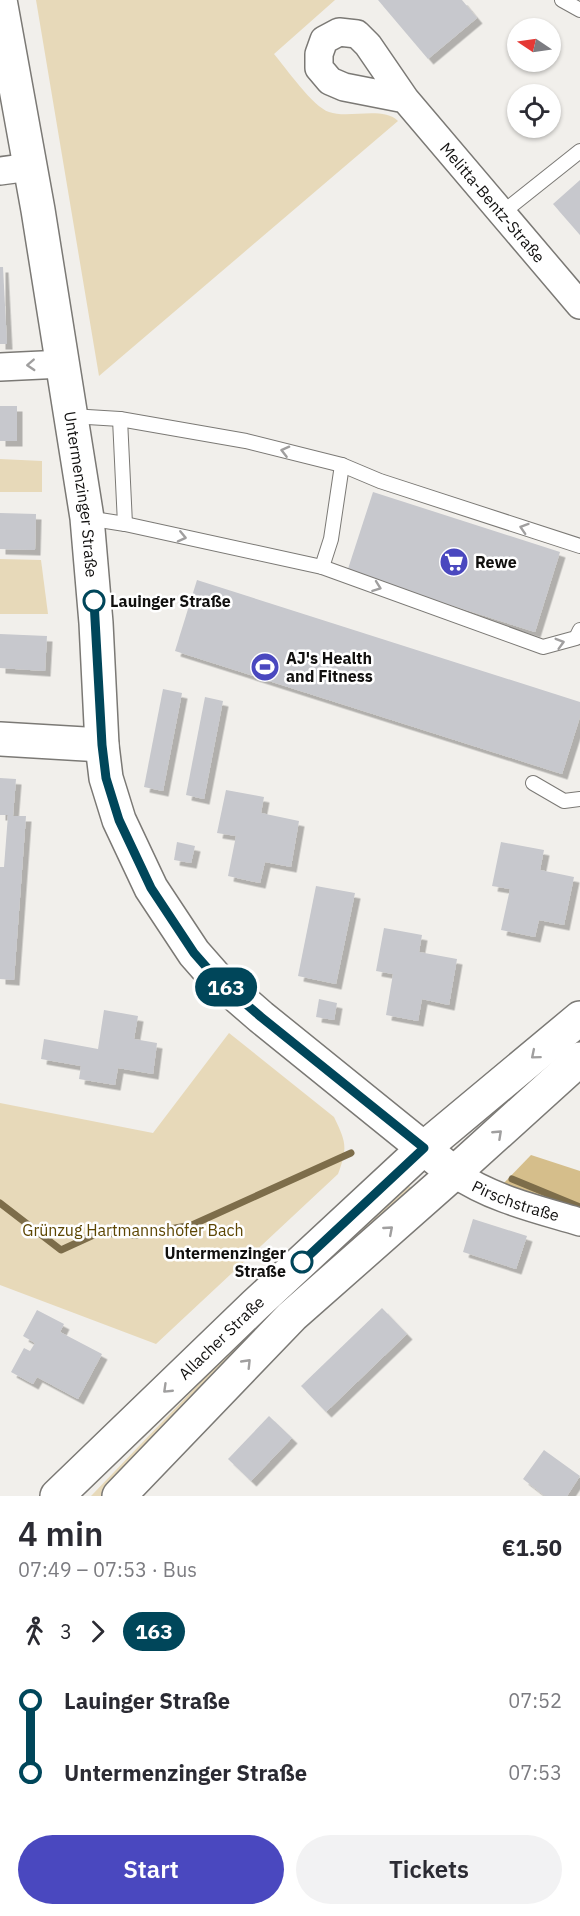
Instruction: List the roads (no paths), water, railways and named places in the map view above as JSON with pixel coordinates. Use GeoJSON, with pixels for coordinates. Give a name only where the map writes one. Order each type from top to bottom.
{"type":"FeatureCollection","features":[{"type":"Feature","properties":{"kind":"street","name":"Untermenzinger Straße"},"geometry":{"type":"LineString","coordinates":[[0,0],[15,169],[63,364],[87,518],[106,778],[125,834],[151,888],[194,953],[216,978],[454,1173]]}},
{"type":"Feature","properties":{"kind":"street","name":"Melitta-Bentz-Straße"},"geometry":{"type":"LineString","coordinates":[[405,99],[580,305]]}},
{"type":"Feature","properties":{"kind":"street"},"geometry":{"type":"LineString","coordinates":[[0,367],[63,364]]}},
{"type":"Feature","properties":{"kind":"street"},"geometry":{"type":"LineString","coordinates":[[0,739],[102,745]]}},
{"type":"Feature","properties":{"kind":"street","name":"Allacher Straße"},"geometry":{"type":"LineString","coordinates":[[57,1496],[255,1305],[424,1148],[580,1018]]}},
{"type":"Feature","properties":{"kind":"street","name":"Allacher Straße"},"geometry":{"type":"LineString","coordinates":[[119,1496],[292,1316],[580,1059]]}},
{"type":"Feature","properties":{"kind":"street","name":"Pirschstraße"},"geometry":{"type":"LineString","coordinates":[[454,1173],[492,1195],[580,1222]]}},
{"type":"Feature","properties":{"kind":"lane"},"geometry":{"type":"LineString","coordinates":[[562,0],[580,10]]}},
{"type":"Feature","properties":{"kind":"lane"},"geometry":{"type":"LineString","coordinates":[[502,213],[580,151]]}},
{"type":"Feature","properties":{"kind":"lane"},"geometry":{"type":"LineString","coordinates":[[71,416],[120,419],[246,441],[342,465],[380,482],[580,546]]}},
{"type":"Feature","properties":{"kind":"lane"},"geometry":{"type":"LineString","coordinates":[[120,419],[125,524]]}},
{"type":"Feature","properties":{"kind":"lane"},"geometry":{"type":"LineString","coordinates":[[322,567],[331,539],[342,465]]}},
{"type":"Feature","properties":{"kind":"lane"},"geometry":{"type":"LineString","coordinates":[[87,518],[125,524],[322,567],[543,648],[576,638],[580,630]]}},
{"type":"Feature","properties":{"kind":"lane"},"geometry":{"type":"LineString","coordinates":[[533,783],[564,801],[580,799]]}},
{"type":"Feature","properties":{"kind":"waterway"},"geometry":{"type":"LineString","coordinates":[[0,1203],[61,1250],[98,1233],[136,1235],[192,1225],[351,1153]]}},
{"type":"Feature","properties":{"kind":"waterway"},"geometry":{"type":"LineString","coordinates":[[512,1179],[580,1207]]}},
{"type":"Feature","properties":{"kind":"place","name":"Rewe"},"geometry":{"type":"Point","coordinates":[454,562]}},
{"type":"Feature","properties":{"kind":"place","name":"Lauinger Straße"},"geometry":{"type":"Point","coordinates":[94,601]}},
{"type":"Feature","properties":{"kind":"place","name":"AJ's Health and Fitness"},"geometry":{"type":"Point","coordinates":[265,667]}},
{"type":"Feature","properties":{"kind":"place","name":"Untermenzinger Straße"},"geometry":{"type":"Point","coordinates":[302,1262]}},
{"type":"Feature","properties":{"kind":"park label","name":"Grünzug Hartmannshofer Bach"},"geometry":{"type":"Point","coordinates":[133,1230]}}]}
